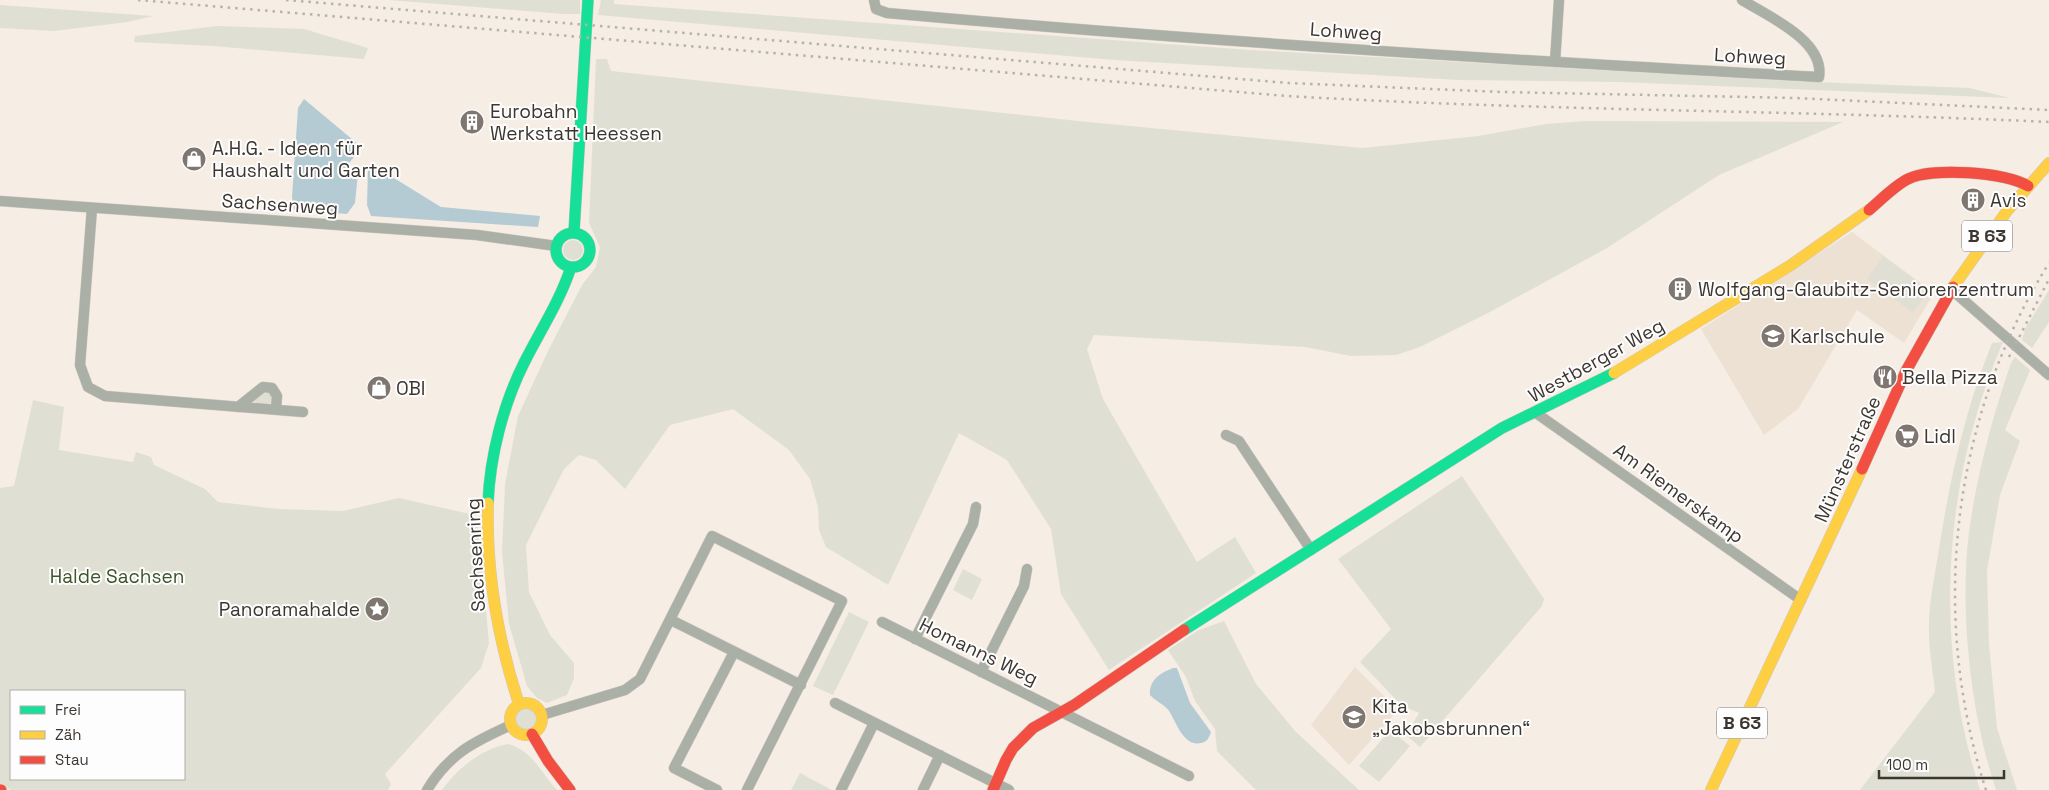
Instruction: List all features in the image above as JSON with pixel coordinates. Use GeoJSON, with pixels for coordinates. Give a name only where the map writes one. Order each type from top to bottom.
{"type":"FeatureCollection","features":[{"type":"Feature","properties":{"kind":"street"},"geometry":{"type":"LineString","coordinates":[[574,232],[588,0]]}},
{"type":"Feature","properties":{"kind":"street"},"geometry":{"type":"LineString","coordinates":[[1555,62],[1559,0]]}},
{"type":"Feature","properties":{"kind":"street","name":"Lohweg"},"geometry":{"type":"LineString","coordinates":[[874,2],[876,9],[887,13],[985,22],[1555,62],[1820,77],[1820,64],[1811,48],[1792,31],[1742,0]]}},
{"type":"Feature","properties":{"kind":"street","name":"Münsterstraße"},"geometry":{"type":"LineString","coordinates":[[1711,790],[1906,371],[1952,290],[1988,235],[2028,186],[2049,164]]}},
{"type":"Feature","properties":{"kind":"street","name":"Westberger Weg"},"geometry":{"type":"LineString","coordinates":[[994,787],[1003,763],[1014,746],[1032,728],[1089,695],[1191,626],[1502,428],[1536,413],[1610,375],[1783,270],[1843,230],[1908,179],[1929,172],[1969,173],[2019,180],[2028,186]]}},
{"type":"Feature","properties":{"kind":"street","name":"Sachsenweg"},"geometry":{"type":"LineString","coordinates":[[0,201],[477,235],[556,246]]}},
{"type":"Feature","properties":{"kind":"street"},"geometry":{"type":"LineString","coordinates":[[92,208],[80,366],[88,387],[105,396],[303,412]]}},
{"type":"Feature","properties":{"kind":"street"},"geometry":{"type":"LineString","coordinates":[[574,232],[586,238],[590,251],[584,263],[571,267],[559,260],[556,246],[563,236],[574,232]]}},
{"type":"Feature","properties":{"kind":"street","name":"Sachsenring"},"geometry":{"type":"LineString","coordinates":[[520,704],[508,674],[498,634],[491,572],[487,505],[494,452],[511,394],[528,354],[563,293],[571,267]]}},
{"type":"Feature","properties":{"kind":"street"},"geometry":{"type":"LineString","coordinates":[[1952,290],[2049,375]]}},
{"type":"Feature","properties":{"kind":"street"},"geometry":{"type":"LineString","coordinates":[[238,406],[263,388],[268,387],[272,388],[277,396],[276,409]]}},
{"type":"Feature","properties":{"kind":"street","name":"Am Riemerskamp"},"geometry":{"type":"LineString","coordinates":[[1536,413],[1801,600]]}},
{"type":"Feature","properties":{"kind":"street"},"geometry":{"type":"LineString","coordinates":[[1226,435],[1239,441],[1311,550]]}},
{"type":"Feature","properties":{"kind":"street"},"geometry":{"type":"LineString","coordinates":[[915,639],[973,524],[976,507]]}},
{"type":"Feature","properties":{"kind":"street"},"geometry":{"type":"LineString","coordinates":[[542,715],[625,690],[640,679],[712,536],[842,600],[802,685],[748,790]]}},
{"type":"Feature","properties":{"kind":"street"},"geometry":{"type":"LineString","coordinates":[[981,672],[1024,586],[1027,569]]}},
{"type":"Feature","properties":{"kind":"street"},"geometry":{"type":"LineString","coordinates":[[671,620],[802,685]]}},
{"type":"Feature","properties":{"kind":"street","name":"Homanns Weg"},"geometry":{"type":"LineString","coordinates":[[882,622],[1189,776]]}},
{"type":"Feature","properties":{"kind":"street"},"geometry":{"type":"LineString","coordinates":[[717,790],[674,768],[734,652]]}},
{"type":"Feature","properties":{"kind":"street"},"geometry":{"type":"LineString","coordinates":[[835,703],[940,755],[994,787],[1009,790]]}},
{"type":"Feature","properties":{"kind":"street"},"geometry":{"type":"LineString","coordinates":[[520,704],[534,705],[542,715],[540,727],[532,734],[520,734],[511,726],[511,713],[520,704]]}},
{"type":"Feature","properties":{"kind":"street"},"geometry":{"type":"LineString","coordinates":[[841,790],[874,722]]}},
{"type":"Feature","properties":{"kind":"street"},"geometry":{"type":"LineString","coordinates":[[427,790],[443,768],[461,750],[473,742],[511,726]]}},
{"type":"Feature","properties":{"kind":"street"},"geometry":{"type":"LineString","coordinates":[[532,734],[548,761],[570,790]]}},
{"type":"Feature","properties":{"kind":"street"},"geometry":{"type":"LineString","coordinates":[[922,790],[940,755]]}},
{"type":"Feature","properties":{"kind":"shaded area","name":"Karlschule"},"geometry":{"type":"Polygon","coordinates":[[[1852,232],[1934,293],[1904,343],[1857,310],[1798,409],[1764,435],[1701,329],[1852,232]]]}},
{"type":"Feature","properties":{"kind":"shaded area","name":"Kita „Jakobsbrunnen“"},"geometry":{"type":"Polygon","coordinates":[[[1355,667],[1398,710],[1349,765],[1311,725],[1355,667]]]}},
{"type":"Feature","properties":{"kind":"green space"},"geometry":{"type":"Polygon","coordinates":[[[389,0],[580,0],[580,14],[564,14],[389,0]]]}},
{"type":"Feature","properties":{"kind":"green space"},"geometry":{"type":"Polygon","coordinates":[[[601,0],[614,0],[614,4],[1251,50],[1790,81],[1970,88],[2010,98],[1619,82],[1458,80],[1114,60],[598,15],[601,0]]]}},
{"type":"Feature","properties":{"kind":"green space"},"geometry":{"type":"Polygon","coordinates":[[[0,5],[153,16],[128,22],[54,31],[0,28],[0,5]]]}},
{"type":"Feature","properties":{"kind":"green space"},"geometry":{"type":"Polygon","coordinates":[[[217,26],[304,29],[368,48],[364,59],[213,46],[134,42],[135,36],[217,26]]]}},
{"type":"Feature","properties":{"kind":"green space"},"geometry":{"type":"Polygon","coordinates":[[[596,59],[607,59],[611,71],[1078,121],[1363,148],[1478,136],[1546,124],[1585,121],[1843,122],[1719,175],[1607,248],[1490,312],[1420,347],[1396,355],[1351,356],[1305,347],[1094,335],[1087,349],[1103,399],[1197,562],[1235,537],[1256,573],[1109,670],[1061,594],[1051,529],[1007,460],[959,433],[888,585],[826,547],[819,530],[818,507],[810,479],[789,450],[733,409],[670,425],[625,489],[596,460],[579,455],[564,469],[526,545],[529,592],[550,635],[574,663],[574,678],[567,695],[547,703],[537,698],[527,686],[509,624],[502,552],[505,484],[518,416],[548,351],[582,285],[596,267],[600,247],[589,223],[596,59]]]}},
{"type":"Feature","properties":{"kind":"green space"},"geometry":{"type":"Polygon","coordinates":[[[573,240],[580,243],[583,250],[580,257],[573,260],[566,257],[563,250],[566,243],[573,240]]]}},
{"type":"Feature","properties":{"kind":"green space"},"geometry":{"type":"Polygon","coordinates":[[[1883,256],[1929,290],[1913,313],[1867,279],[1883,256]]]}},
{"type":"Feature","properties":{"kind":"green space"},"geometry":{"type":"Polygon","coordinates":[[[2049,290],[2049,322],[2032,348],[2022,340],[2025,329],[2049,290]]]}},
{"type":"Feature","properties":{"kind":"green space"},"geometry":{"type":"Polygon","coordinates":[[[2003,342],[1983,395],[1967,451],[1957,507],[1951,564],[1951,621],[1955,678],[1965,735],[1980,790],[1860,790],[1935,692],[1929,632],[1930,611],[1948,496],[1966,419],[1982,368],[1992,343],[2003,342]]]}},
{"type":"Feature","properties":{"kind":"green space"},"geometry":{"type":"Polygon","coordinates":[[[2015,357],[2030,370],[2005,430],[2020,441],[2000,495],[1987,571],[1989,644],[1997,728],[2017,790],[1996,790],[1980,729],[1969,662],[1965,595],[1966,563],[1972,510],[1986,446],[2011,363],[2015,357]]]}},
{"type":"Feature","properties":{"kind":"green space"},"geometry":{"type":"Polygon","coordinates":[[[265,392],[270,393],[273,397],[272,402],[268,404],[256,403],[254,399],[265,392]]]}},
{"type":"Feature","properties":{"kind":"green space","name":"Halde Sachsen"},"geometry":{"type":"Polygon","coordinates":[[[33,400],[64,407],[59,450],[133,462],[136,452],[151,457],[154,465],[205,489],[218,502],[279,509],[343,511],[399,498],[470,514],[478,526],[489,643],[481,668],[385,774],[391,784],[388,790],[11,790],[0,784],[0,488],[14,486],[33,400]]]}},
{"type":"Feature","properties":{"kind":"green space"},"geometry":{"type":"Polygon","coordinates":[[[1462,476],[1544,599],[1542,606],[1420,747],[1406,735],[1419,713],[1408,708],[1406,710],[1360,662],[1391,629],[1338,559],[1462,476]]]}},
{"type":"Feature","properties":{"kind":"green space"},"geometry":{"type":"Polygon","coordinates":[[[963,569],[982,579],[972,600],[953,590],[963,569]]]}},
{"type":"Feature","properties":{"kind":"green space"},"geometry":{"type":"Polygon","coordinates":[[[849,612],[869,622],[833,695],[813,686],[849,612]]]}},
{"type":"Feature","properties":{"kind":"green space"},"geometry":{"type":"Polygon","coordinates":[[[1224,621],[1256,684],[1295,731],[1359,790],[1256,790],[1217,751],[1215,729],[1195,701],[1186,677],[1168,650],[1199,630],[1224,621]]]}},
{"type":"Feature","properties":{"kind":"green space"},"geometry":{"type":"Polygon","coordinates":[[[526,709],[533,712],[536,719],[533,726],[526,729],[519,726],[516,719],[519,712],[526,709]]]}},
{"type":"Feature","properties":{"kind":"green space"},"geometry":{"type":"Polygon","coordinates":[[[1390,730],[1410,746],[1379,782],[1359,766],[1390,730]]]}},
{"type":"Feature","properties":{"kind":"green space"},"geometry":{"type":"Polygon","coordinates":[[[508,744],[524,751],[557,790],[442,790],[455,774],[479,755],[508,744]]]}},
{"type":"Feature","properties":{"kind":"green space"},"geometry":{"type":"Polygon","coordinates":[[[800,773],[830,789],[830,790],[791,790],[800,773]]]}},
{"type":"Feature","properties":{"kind":"water"},"geometry":{"type":"Polygon","coordinates":[[[304,99],[359,145],[358,152],[346,167],[358,173],[355,203],[347,214],[294,210],[292,197],[298,108],[304,99]]]}},
{"type":"Feature","properties":{"kind":"water"},"geometry":{"type":"Polygon","coordinates":[[[368,167],[376,167],[441,207],[540,216],[538,227],[371,216],[367,205],[368,167]]]}},
{"type":"Feature","properties":{"kind":"water"},"geometry":{"type":"Polygon","coordinates":[[[1177,668],[1190,703],[1211,732],[1208,739],[1203,742],[1195,743],[1189,741],[1177,727],[1165,706],[1150,695],[1153,681],[1164,672],[1177,668]]]}},
{"type":"Feature","properties":{"kind":"railway"},"geometry":{"type":"LineString","coordinates":[[138,0],[1287,96],[1477,105],[2049,122]]}},
{"type":"Feature","properties":{"kind":"railway"},"geometry":{"type":"LineString","coordinates":[[286,0],[1288,83],[1502,92],[1795,98],[2049,110]]}},
{"type":"Feature","properties":{"kind":"railway"},"geometry":{"type":"LineString","coordinates":[[1986,790],[1968,724],[1958,656],[1955,587],[1959,519],[1971,452],[1990,387],[2016,323],[2049,263]]}},
{"type":"Feature","properties":{"kind":"railway"},"geometry":{"type":"LineString","coordinates":[[2009,357],[2049,279]]}},
{"type":"Feature","properties":{"kind":"traffic: fast"},"geometry":{"type":"LineString","coordinates":[[574,232],[588,0]]}},
{"type":"Feature","properties":{"kind":"traffic: fast"},"geometry":{"type":"LineString","coordinates":[[573,233],[580,234],[585,238],[589,243],[590,250],[589,257],[585,262],[580,266],[573,267],[566,266],[561,262],[557,257],[556,250],[557,243],[561,238],[566,234],[573,233]]}},
{"type":"Feature","properties":{"kind":"traffic: fast"},"geometry":{"type":"LineString","coordinates":[[488,503],[495,449],[504,413],[524,363],[561,292],[571,267]]}},
{"type":"Feature","properties":{"kind":"traffic: fast"},"geometry":{"type":"LineString","coordinates":[[1184,630],[1502,428],[1614,373]]}},
{"type":"Feature","properties":{"kind":"traffic: slow"},"geometry":{"type":"LineString","coordinates":[[1953,287],[2007,211],[2049,163]]}},
{"type":"Feature","properties":{"kind":"traffic: slow"},"geometry":{"type":"LineString","coordinates":[[1614,373],[1791,265],[1869,210]]}},
{"type":"Feature","properties":{"kind":"traffic: slow"},"geometry":{"type":"LineString","coordinates":[[1711,790],[1862,469]]}},
{"type":"Feature","properties":{"kind":"traffic: slow"},"geometry":{"type":"LineString","coordinates":[[488,503],[489,555],[494,605],[511,679],[519,704]]}},
{"type":"Feature","properties":{"kind":"traffic: slow"},"geometry":{"type":"LineString","coordinates":[[526,703],[532,704],[537,708],[541,713],[542,719],[541,725],[537,730],[532,734],[526,735],[520,734],[515,730],[511,725],[510,719],[511,713],[515,708],[520,704],[526,703]]}},
{"type":"Feature","properties":{"kind":"traffic: jam"},"geometry":{"type":"LineString","coordinates":[[1869,210],[1893,189],[1908,179],[1919,175],[1951,172],[1987,174],[2018,181],[2028,186]]}},
{"type":"Feature","properties":{"kind":"traffic: jam"},"geometry":{"type":"LineString","coordinates":[[1862,469],[1906,371],[1953,287]]}},
{"type":"Feature","properties":{"kind":"traffic: jam"},"geometry":{"type":"LineString","coordinates":[[993,790],[1013,748],[1033,728],[1074,705],[1184,630]]}},
{"type":"Feature","properties":{"kind":"traffic: jam"},"geometry":{"type":"LineString","coordinates":[[532,734],[548,761],[570,790]]}},
{"type":"Feature","properties":{"kind":"place","name":"Eurobahn Werkstatt Heessen"},"geometry":{"type":"Point","coordinates":[472,122]}},
{"type":"Feature","properties":{"kind":"place","name":"A.H.G. - Ideen für Haushalt und Garten"},"geometry":{"type":"Point","coordinates":[194,159]}},
{"type":"Feature","properties":{"kind":"place","name":"Avis"},"geometry":{"type":"Point","coordinates":[1973,200]}},
{"type":"Feature","properties":{"kind":"place","name":"Wolfgang-Glaubitz-Seniorenzentrum"},"geometry":{"type":"Point","coordinates":[1680,289]}},
{"type":"Feature","properties":{"kind":"place","name":"Karlschule"},"geometry":{"type":"Point","coordinates":[1773,336]}},
{"type":"Feature","properties":{"kind":"place","name":"Bella Pizza"},"geometry":{"type":"Point","coordinates":[1885,377]}},
{"type":"Feature","properties":{"kind":"place","name":"OBI"},"geometry":{"type":"Point","coordinates":[379,388]}},
{"type":"Feature","properties":{"kind":"place","name":"Lidl"},"geometry":{"type":"Point","coordinates":[1907,436]}},
{"type":"Feature","properties":{"kind":"place","name":"Panoramahalde"},"geometry":{"type":"Point","coordinates":[377,609]}},
{"type":"Feature","properties":{"kind":"place","name":"Kita „Jakobsbrunnen“"},"geometry":{"type":"Point","coordinates":[1354,717]}}]}
